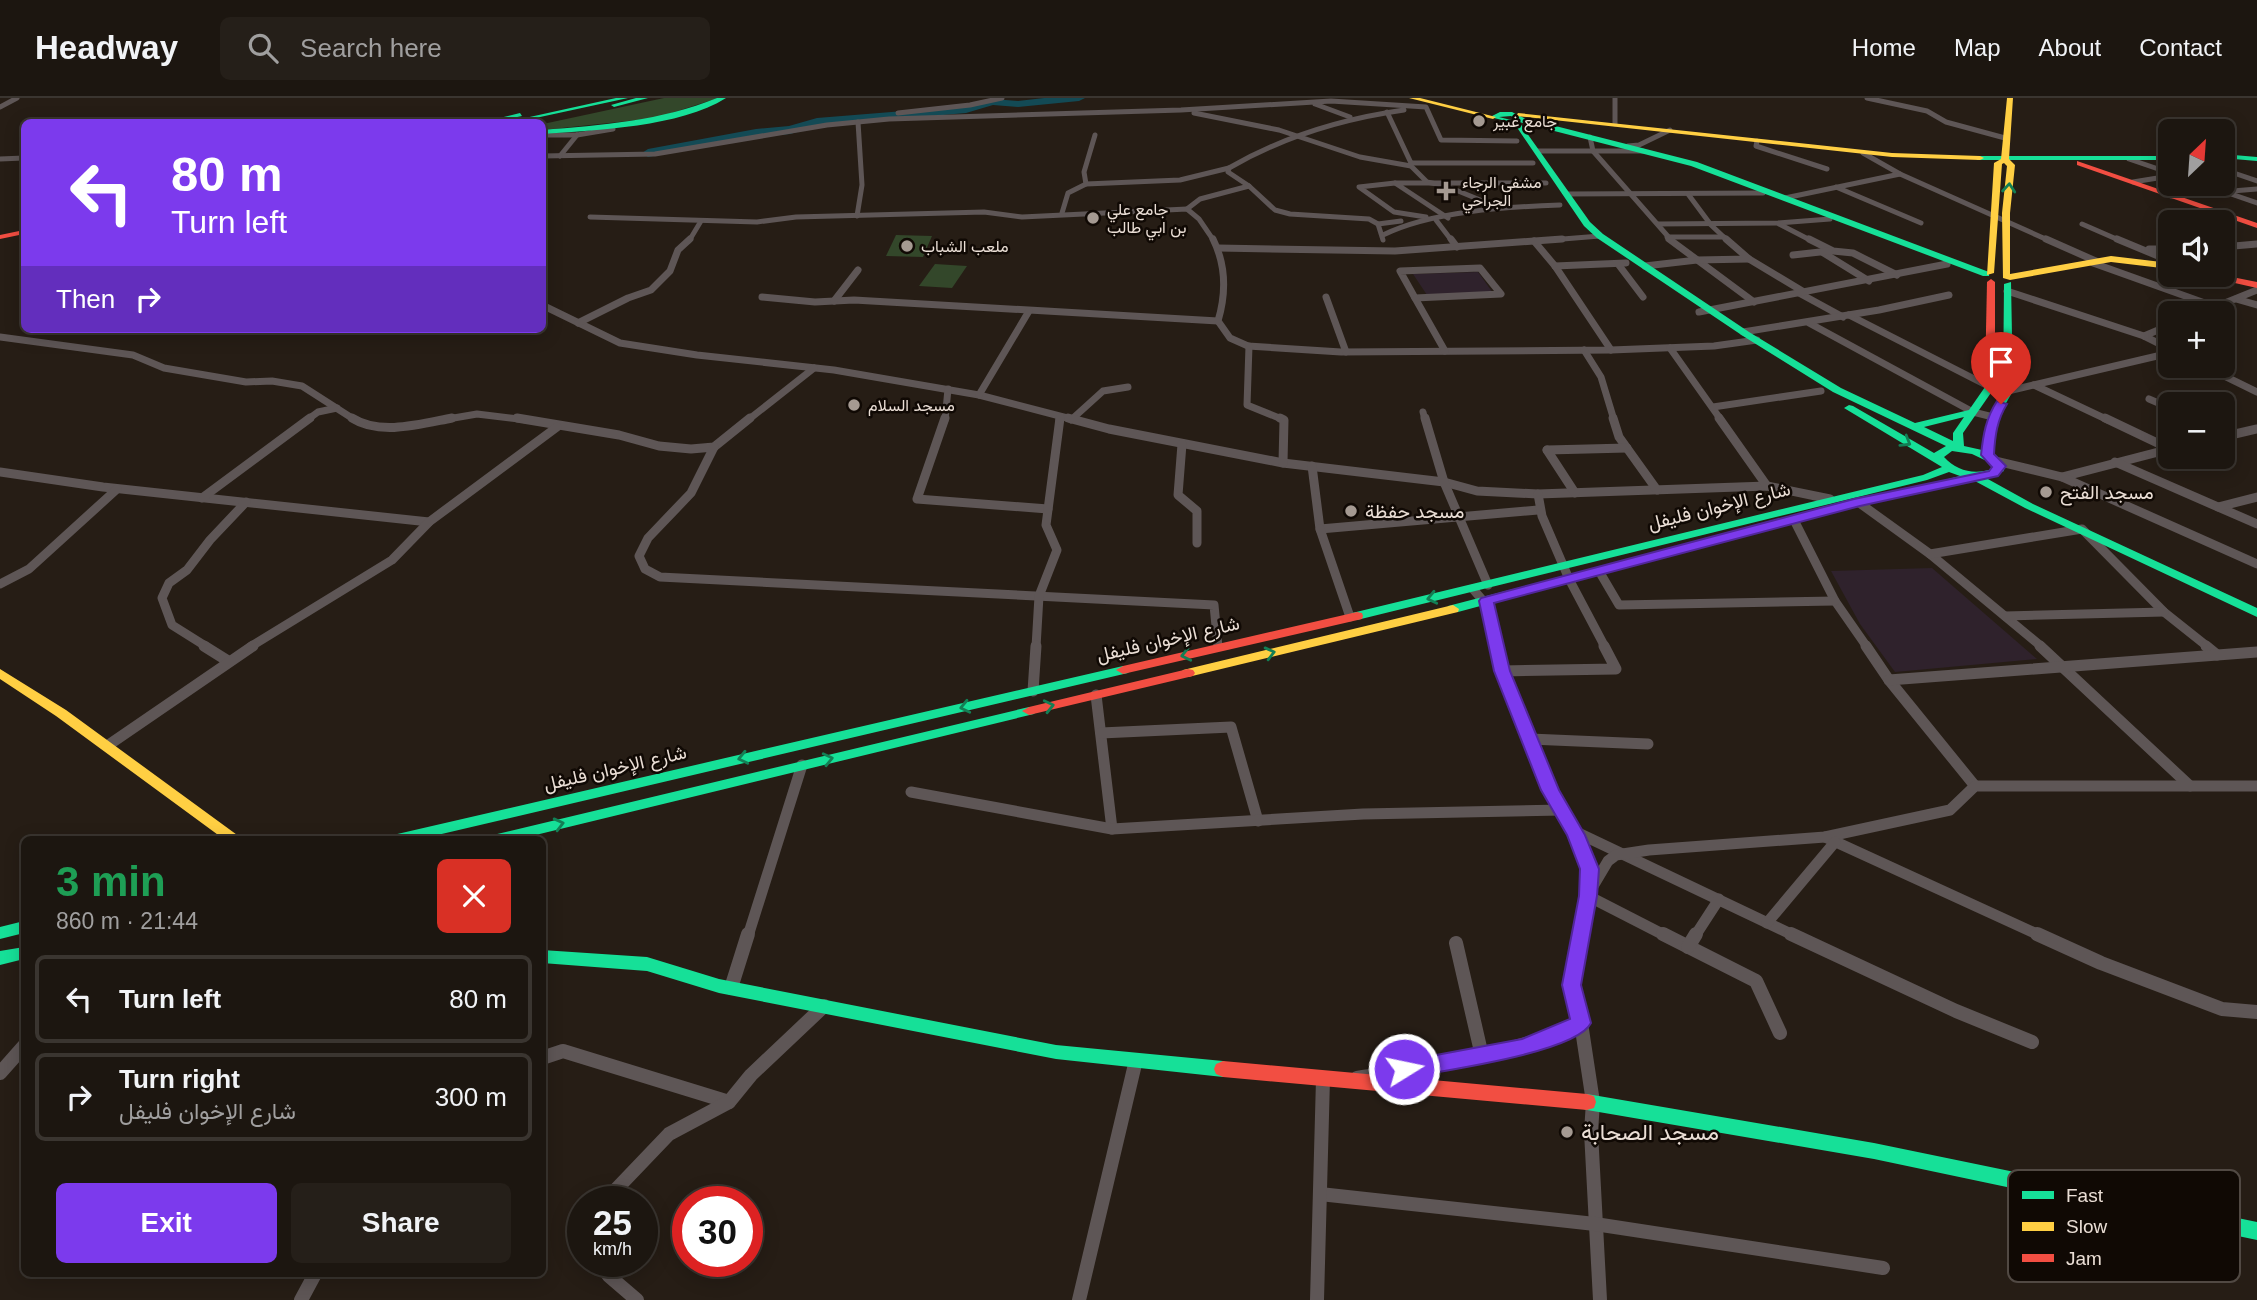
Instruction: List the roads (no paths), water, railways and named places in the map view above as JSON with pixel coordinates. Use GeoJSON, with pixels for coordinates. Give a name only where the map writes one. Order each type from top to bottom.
{"type":"FeatureCollection","features":[{"type":"Feature","properties":{"kind":"main road"},"geometry":{"type":"LineString","coordinates":[[548,109],[588,98]]}},
{"type":"Feature","properties":{"kind":"main road"},"geometry":{"type":"LineString","coordinates":[[500,119],[600,98]]}},
{"type":"Feature","properties":{"kind":"main road"},"geometry":{"type":"LineString","coordinates":[[524,119],[625,98]]}},
{"type":"Feature","properties":{"kind":"main road"},"geometry":{"type":"LineString","coordinates":[[545,119],[645,98]]}},
{"type":"Feature","properties":{"kind":"main road"},"geometry":{"type":"LineString","coordinates":[[546,133],[657,119],[699,108],[723,98]]}},
{"type":"Feature","properties":{"kind":"main road"},"geometry":{"type":"LineString","coordinates":[[2005,160],[2010,98]]}},
{"type":"Feature","properties":{"kind":"main road"},"geometry":{"type":"LineString","coordinates":[[1423,101],[1511,118],[1633,148],[1775,196],[1987,276]]}},
{"type":"Feature","properties":{"kind":"main road"},"geometry":{"type":"LineString","coordinates":[[1511,118],[1615,124],[1863,153],[2005,160],[2158,158]]}},
{"type":"Feature","properties":{"kind":"main road"},"geometry":{"type":"LineString","coordinates":[[1511,118],[1517,141],[1535,157],[1546,183],[1563,200]]}},
{"type":"Feature","properties":{"kind":"main road"},"geometry":{"type":"LineString","coordinates":[[1511,118],[1591,144],[1633,148]]}},
{"type":"Feature","properties":{"kind":"main road"},"geometry":{"type":"LineString","coordinates":[[1511,118],[1563,200],[1574,225],[1646,266],[1705,311]]}},
{"type":"Feature","properties":{"kind":"main road"},"geometry":{"type":"LineString","coordinates":[[2235,158],[2253,160]]}},
{"type":"Feature","properties":{"kind":"main road"},"geometry":{"type":"LineString","coordinates":[[2072,159],[2158,192]]}},
{"type":"Feature","properties":{"kind":"main road"},"geometry":{"type":"LineString","coordinates":[[1959,448],[1958,433],[1990,387],[1987,276],[2011,165],[2005,160]]}},
{"type":"Feature","properties":{"kind":"main road"},"geometry":{"type":"LineString","coordinates":[[1775,196],[1947,264],[2008,282],[2096,262],[2127,259],[2158,263]]}},
{"type":"Feature","properties":{"kind":"main road"},"geometry":{"type":"LineString","coordinates":[[2171,196],[2257,226]]}},
{"type":"Feature","properties":{"kind":"main road"},"geometry":{"type":"LineString","coordinates":[[1594,236],[1622,264],[1866,406],[1959,448],[1991,458],[1993,417],[2008,391],[2008,282],[2000,218]]}},
{"type":"Feature","properties":{"kind":"main road"},"geometry":{"type":"LineString","coordinates":[[0,232],[21,228]]}},
{"type":"Feature","properties":{"kind":"main road"},"geometry":{"type":"LineString","coordinates":[[0,237],[21,233]]}},
{"type":"Feature","properties":{"kind":"main road"},"geometry":{"type":"LineString","coordinates":[[2235,280],[2257,285]]}},
{"type":"Feature","properties":{"kind":"main road"},"geometry":{"type":"LineString","coordinates":[[1745,336],[1821,391],[1945,465],[1975,476],[2029,506],[2257,613]]}},
{"type":"Feature","properties":{"kind":"main road"},"geometry":{"type":"LineString","coordinates":[[1915,426],[1973,412]]}},
{"type":"Feature","properties":{"kind":"main road","name":"شارع الإخوان فليفل"},"geometry":{"type":"LineString","coordinates":[[410,836],[1473,589],[1829,499],[1927,477],[1945,465],[1938,457],[1939,453],[1959,448]]}},
{"type":"Feature","properties":{"kind":"main road","name":"شارع الإخوان فليفل"},"geometry":{"type":"LineString","coordinates":[[509,836],[1486,601],[1858,502],[1949,484],[1998,471],[1991,458]]}},
{"type":"Feature","properties":{"kind":"main road"},"geometry":{"type":"LineString","coordinates":[[0,673],[107,746],[231,836]]}},
{"type":"Feature","properties":{"kind":"main road"},"geometry":{"type":"LineString","coordinates":[[0,933],[21,928]]}},
{"type":"Feature","properties":{"kind":"main road"},"geometry":{"type":"LineString","coordinates":[[0,958],[21,954]]}},
{"type":"Feature","properties":{"kind":"main road"},"geometry":{"type":"LineString","coordinates":[[546,956],[648,964],[731,988],[1056,1052],[1340,1082],[1592,1102],[1874,1151],[2008,1179]]}},
{"type":"Feature","properties":{"kind":"street"},"geometry":{"type":"LineString","coordinates":[[0,107],[17,98]]}},
{"type":"Feature","properties":{"kind":"street"},"geometry":{"type":"LineString","coordinates":[[546,154],[655,154],[1002,98]]}},
{"type":"Feature","properties":{"kind":"street"},"geometry":{"type":"LineString","coordinates":[[1615,98],[1615,124]]}},
{"type":"Feature","properties":{"kind":"street"},"geometry":{"type":"LineString","coordinates":[[1867,98],[1927,111],[1946,122],[2005,138]]}},
{"type":"Feature","properties":{"kind":"street"},"geometry":{"type":"LineString","coordinates":[[562,154],[652,151],[788,128],[817,120],[1181,110],[1309,102],[1423,101]]}},
{"type":"Feature","properties":{"kind":"street"},"geometry":{"type":"LineString","coordinates":[[1062,213],[1068,193],[1086,184],[1180,180],[1229,168],[1292,137],[1350,117],[1387,112],[1423,101]]}},
{"type":"Feature","properties":{"kind":"street"},"geometry":{"type":"LineString","coordinates":[[1423,101],[1441,140],[1517,141]]}},
{"type":"Feature","properties":{"kind":"street"},"geometry":{"type":"LineString","coordinates":[[1309,102],[1350,117]]}},
{"type":"Feature","properties":{"kind":"street"},"geometry":{"type":"LineString","coordinates":[[1181,110],[1279,130],[1292,137],[1360,157],[1411,165],[1535,157],[1591,144],[1628,194],[1667,237],[1754,302]]}},
{"type":"Feature","properties":{"kind":"street"},"geometry":{"type":"LineString","coordinates":[[1387,112],[1411,165],[1427,182],[1446,186],[1485,202],[1525,207]]}},
{"type":"Feature","properties":{"kind":"street"},"geometry":{"type":"LineString","coordinates":[[546,133],[578,135],[657,119]]}},
{"type":"Feature","properties":{"kind":"street"},"geometry":{"type":"LineString","coordinates":[[857,216],[862,185],[858,122]]}},
{"type":"Feature","properties":{"kind":"street"},"geometry":{"type":"LineString","coordinates":[[1633,148],[1670,130]]}},
{"type":"Feature","properties":{"kind":"street"},"geometry":{"type":"LineString","coordinates":[[562,154],[578,135]]}},
{"type":"Feature","properties":{"kind":"street"},"geometry":{"type":"LineString","coordinates":[[1086,184],[1084,172],[1095,135]]}},
{"type":"Feature","properties":{"kind":"street"},"geometry":{"type":"LineString","coordinates":[[1756,141],[1756,146],[1827,169]]}},
{"type":"Feature","properties":{"kind":"street"},"geometry":{"type":"LineString","coordinates":[[1863,153],[1900,174],[2096,262],[2200,301]]}},
{"type":"Feature","properties":{"kind":"street"},"geometry":{"type":"LineString","coordinates":[[0,159],[21,158]]}},
{"type":"Feature","properties":{"kind":"street"},"geometry":{"type":"LineString","coordinates":[[2129,159],[2158,170]]}},
{"type":"Feature","properties":{"kind":"street"},"geometry":{"type":"LineString","coordinates":[[1229,168],[1228,172],[1276,210],[1290,214],[1369,219],[1378,224],[1383,234],[1382,250]]}},
{"type":"Feature","properties":{"kind":"street"},"geometry":{"type":"LineString","coordinates":[[2235,173],[2257,181]]}},
{"type":"Feature","properties":{"kind":"street"},"geometry":{"type":"LineString","coordinates":[[1378,224],[1628,194],[1775,196],[1900,174]]}},
{"type":"Feature","properties":{"kind":"street"},"geometry":{"type":"LineString","coordinates":[[2133,183],[2158,178]]}},
{"type":"Feature","properties":{"kind":"street"},"geometry":{"type":"LineString","coordinates":[[1426,217],[1394,212],[1359,187],[1427,182],[1546,183]]}},
{"type":"Feature","properties":{"kind":"street"},"geometry":{"type":"LineString","coordinates":[[1395,183],[1442,217],[1457,247]]}},
{"type":"Feature","properties":{"kind":"street"},"geometry":{"type":"LineString","coordinates":[[1187,209],[1192,202],[1202,198],[1237,193],[1249,186]]}},
{"type":"Feature","properties":{"kind":"street"},"geometry":{"type":"LineString","coordinates":[[1836,187],[1921,223]]}},
{"type":"Feature","properties":{"kind":"street"},"geometry":{"type":"LineString","coordinates":[[2235,190],[2257,189]]}},
{"type":"Feature","properties":{"kind":"street"},"geometry":{"type":"LineString","coordinates":[[1688,194],[1711,225],[1749,259],[1802,293],[1990,387]]}},
{"type":"Feature","properties":{"kind":"street"},"geometry":{"type":"LineString","coordinates":[[2235,195],[2257,203]]}},
{"type":"Feature","properties":{"kind":"street"},"geometry":{"type":"LineString","coordinates":[[1383,234],[1396,227],[1506,205]]}},
{"type":"Feature","properties":{"kind":"street"},"geometry":{"type":"LineString","coordinates":[[590,217],[757,222],[796,216],[984,212],[1022,218],[1062,213],[1187,209],[1195,214],[1218,248],[1223,264],[1225,304],[1219,321],[1223,333],[1233,343],[1346,352],[1584,350],[1703,345],[1906,301],[1949,296]]}},
{"type":"Feature","properties":{"kind":"street"},"geometry":{"type":"LineString","coordinates":[[1658,224],[1711,225],[1830,219]]}},
{"type":"Feature","properties":{"kind":"street"},"geometry":{"type":"LineString","coordinates":[[578,323],[628,298],[651,290],[670,271],[678,250],[687,244],[701,220]]}},
{"type":"Feature","properties":{"kind":"street"},"geometry":{"type":"LineString","coordinates":[[1778,223],[1833,251]]}},
{"type":"Feature","properties":{"kind":"street"},"geometry":{"type":"LineString","coordinates":[[2082,224],[2158,258]]}},
{"type":"Feature","properties":{"kind":"street"},"geometry":{"type":"LineString","coordinates":[[1218,248],[1395,251],[1594,236]]}},
{"type":"Feature","properties":{"kind":"street"},"geometry":{"type":"LineString","coordinates":[[1667,237],[1724,237]]}},
{"type":"Feature","properties":{"kind":"street"},"geometry":{"type":"LineString","coordinates":[[1534,242],[1555,266],[1611,349]]}},
{"type":"Feature","properties":{"kind":"street"},"geometry":{"type":"LineString","coordinates":[[2235,246],[2257,244]]}},
{"type":"Feature","properties":{"kind":"street"},"geometry":{"type":"LineString","coordinates":[[2139,248],[2158,249]]}},
{"type":"Feature","properties":{"kind":"street"},"geometry":{"type":"LineString","coordinates":[[1395,251],[1407,270]]}},
{"type":"Feature","properties":{"kind":"street"},"geometry":{"type":"LineString","coordinates":[[1793,255],[1833,251],[1853,253],[1897,275]]}},
{"type":"Feature","properties":{"kind":"street"},"geometry":{"type":"LineString","coordinates":[[1822,252],[1869,281]]}},
{"type":"Feature","properties":{"kind":"street"},"geometry":{"type":"LineString","coordinates":[[1646,266],[1697,260],[1749,259]]}},
{"type":"Feature","properties":{"kind":"street"},"geometry":{"type":"LineString","coordinates":[[1555,266],[1622,264],[1643,297]]}},
{"type":"Feature","properties":{"kind":"street"},"geometry":{"type":"LineString","coordinates":[[1705,311],[1947,264]]}},
{"type":"Feature","properties":{"kind":"street"},"geometry":{"type":"LineString","coordinates":[[1415,298],[1501,294],[1479,268],[1400,271],[1415,298],[1445,351]]}},
{"type":"Feature","properties":{"kind":"street"},"geometry":{"type":"LineString","coordinates":[[834,301],[858,270]]}},
{"type":"Feature","properties":{"kind":"street"},"geometry":{"type":"LineString","coordinates":[[2008,282],[2144,336],[2158,344]]}},
{"type":"Feature","properties":{"kind":"street"},"geometry":{"type":"LineString","coordinates":[[2231,301],[2257,290]]}},
{"type":"Feature","properties":{"kind":"street"},"geometry":{"type":"LineString","coordinates":[[762,297],[805,302],[834,301],[1219,321]]}},
{"type":"Feature","properties":{"kind":"street"},"geometry":{"type":"LineString","coordinates":[[1326,297],[1346,352]]}},
{"type":"Feature","properties":{"kind":"street"},"geometry":{"type":"LineString","coordinates":[[2236,299],[2257,305]]}},
{"type":"Feature","properties":{"kind":"street"},"geometry":{"type":"LineString","coordinates":[[546,307],[620,343],[814,368],[979,394],[1071,420],[1283,463],[1444,482],[1477,491],[1538,494],[1767,486],[1829,499]]}},
{"type":"Feature","properties":{"kind":"street"},"geometry":{"type":"LineString","coordinates":[[979,394],[1029,311]]}},
{"type":"Feature","properties":{"kind":"street"},"geometry":{"type":"LineString","coordinates":[[1810,323],[1973,412],[1993,417]]}},
{"type":"Feature","properties":{"kind":"street"},"geometry":{"type":"LineString","coordinates":[[2144,336],[2158,330]]}},
{"type":"Feature","properties":{"kind":"street"},"geometry":{"type":"LineString","coordinates":[[0,337],[133,355],[164,368],[246,382],[272,381],[302,386],[364,426],[401,427],[477,414],[618,435],[659,446],[713,447]]}},
{"type":"Feature","properties":{"kind":"street"},"geometry":{"type":"LineString","coordinates":[[1249,346],[1247,405],[1284,420],[1283,463]]}},
{"type":"Feature","properties":{"kind":"street"},"geometry":{"type":"LineString","coordinates":[[1670,348],[1767,486]]}},
{"type":"Feature","properties":{"kind":"street"},"geometry":{"type":"LineString","coordinates":[[1584,350],[1601,377],[1615,426],[1657,490]]}},
{"type":"Feature","properties":{"kind":"street"},"geometry":{"type":"LineString","coordinates":[[2008,391],[2158,354]]}},
{"type":"Feature","properties":{"kind":"street"},"geometry":{"type":"LineString","coordinates":[[814,368],[713,447],[691,492],[648,538],[639,556],[645,569],[660,577],[1214,605],[1218,647]]}},
{"type":"Feature","properties":{"kind":"street"},"geometry":{"type":"LineString","coordinates":[[2228,378],[2257,392]]}},
{"type":"Feature","properties":{"kind":"street"},"geometry":{"type":"LineString","coordinates":[[2034,385],[2158,443]]}},
{"type":"Feature","properties":{"kind":"street"},"geometry":{"type":"LineString","coordinates":[[1071,420],[1103,391],[1128,387]]}},
{"type":"Feature","properties":{"kind":"street"},"geometry":{"type":"LineString","coordinates":[[948,389],[945,423],[917,499],[1048,509]]}},
{"type":"Feature","properties":{"kind":"street"},"geometry":{"type":"LineString","coordinates":[[1713,407],[1821,391]]}},
{"type":"Feature","properties":{"kind":"street"},"geometry":{"type":"LineString","coordinates":[[2149,399],[2158,403]]}},
{"type":"Feature","properties":{"kind":"street"},"geometry":{"type":"LineString","coordinates":[[202,498],[318,412],[337,408]]}},
{"type":"Feature","properties":{"kind":"street"},"geometry":{"type":"LineString","coordinates":[[1423,412],[1444,482],[1488,585]]}},
{"type":"Feature","properties":{"kind":"street"},"geometry":{"type":"LineString","coordinates":[[1033,691],[1039,597],[1057,550],[1046,525],[1060,417]]}},
{"type":"Feature","properties":{"kind":"street"},"geometry":{"type":"LineString","coordinates":[[107,746],[228,661],[392,560],[429,522],[557,427]]}},
{"type":"Feature","properties":{"kind":"street"},"geometry":{"type":"LineString","coordinates":[[2235,433],[2257,429]]}},
{"type":"Feature","properties":{"kind":"street"},"geometry":{"type":"LineString","coordinates":[[1182,444],[1178,495],[1197,511],[1197,543]]}},
{"type":"Feature","properties":{"kind":"street"},"geometry":{"type":"LineString","coordinates":[[1575,493],[1547,450],[1627,448]]}},
{"type":"Feature","properties":{"kind":"street"},"geometry":{"type":"LineString","coordinates":[[2062,478],[2158,452]]}},
{"type":"Feature","properties":{"kind":"street"},"geometry":{"type":"LineString","coordinates":[[1991,458],[2062,478],[2257,564]]}},
{"type":"Feature","properties":{"kind":"street"},"geometry":{"type":"LineString","coordinates":[[2115,463],[2257,524]]}},
{"type":"Feature","properties":{"kind":"street"},"geometry":{"type":"LineString","coordinates":[[1312,466],[1320,529],[1350,617]]}},
{"type":"Feature","properties":{"kind":"street"},"geometry":{"type":"LineString","coordinates":[[0,472],[117,489],[429,522]]}},
{"type":"Feature","properties":{"kind":"street"},"geometry":{"type":"LineString","coordinates":[[0,584],[29,569],[117,489]]}},
{"type":"Feature","properties":{"kind":"street"},"geometry":{"type":"LineString","coordinates":[[1502,671],[1616,669],[1569,579],[1566,564],[1538,510],[1538,494]]}},
{"type":"Feature","properties":{"kind":"street"},"geometry":{"type":"LineString","coordinates":[[2218,507],[2257,497]]}},
{"type":"Feature","properties":{"kind":"street"},"geometry":{"type":"LineString","coordinates":[[228,661],[172,625],[162,598],[169,583],[187,570],[209,540],[246,502]]}},
{"type":"Feature","properties":{"kind":"street"},"geometry":{"type":"LineString","coordinates":[[1858,502],[1930,554],[2063,665],[2189,786]]}},
{"type":"Feature","properties":{"kind":"street"},"geometry":{"type":"LineString","coordinates":[[1320,529],[1538,510]]}},
{"type":"Feature","properties":{"kind":"street"},"geometry":{"type":"LineString","coordinates":[[1794,520],[1835,601],[1889,680],[1975,786]]}},
{"type":"Feature","properties":{"kind":"street"},"geometry":{"type":"LineString","coordinates":[[1930,554],[2082,529],[2164,612],[2217,655]]}},
{"type":"Feature","properties":{"kind":"street"},"geometry":{"type":"LineString","coordinates":[[1599,571],[1619,605],[1835,601]]}},
{"type":"Feature","properties":{"kind":"street"},"geometry":{"type":"LineString","coordinates":[[1473,589],[1486,601],[1502,671],[1550,790],[1574,831],[1589,869],[1588,896],[1572,985],[1581,1023],[1592,1102],[1591,1132],[1600,1300]]}},
{"type":"Feature","properties":{"kind":"street"},"geometry":{"type":"LineString","coordinates":[[2005,616],[2164,612]]}},
{"type":"Feature","properties":{"kind":"street"},"geometry":{"type":"LineString","coordinates":[[1889,680],[2257,652]]}},
{"type":"Feature","properties":{"kind":"street"},"geometry":{"type":"LineString","coordinates":[[1096,695],[1112,829]]}},
{"type":"Feature","properties":{"kind":"street"},"geometry":{"type":"LineString","coordinates":[[1101,733],[1231,727],[1258,821]]}},
{"type":"Feature","properties":{"kind":"street"},"geometry":{"type":"LineString","coordinates":[[1530,739],[1648,744]]}},
{"type":"Feature","properties":{"kind":"street"},"geometry":{"type":"LineString","coordinates":[[731,988],[802,765]]}},
{"type":"Feature","properties":{"kind":"street"},"geometry":{"type":"LineString","coordinates":[[1588,896],[1608,861],[1616,855],[1648,850],[1830,840],[1950,810],[1975,786],[2257,786]]}},
{"type":"Feature","properties":{"kind":"street"},"geometry":{"type":"LineString","coordinates":[[911,792],[1112,829],[1363,814],[1562,810]]}},
{"type":"Feature","properties":{"kind":"street"},"geometry":{"type":"LineString","coordinates":[[1574,831],[1996,1029],[2032,1042]]}},
{"type":"Feature","properties":{"kind":"street"},"geometry":{"type":"LineString","coordinates":[[1768,923],[1830,840]]}},
{"type":"Feature","properties":{"kind":"street"},"geometry":{"type":"LineString","coordinates":[[1830,840],[2101,963],[2222,1009],[2257,1012]]}},
{"type":"Feature","properties":{"kind":"street"},"geometry":{"type":"LineString","coordinates":[[1588,896],[1756,981],[1780,1033]]}},
{"type":"Feature","properties":{"kind":"street"},"geometry":{"type":"LineString","coordinates":[[1688,947],[1719,899]]}},
{"type":"Feature","properties":{"kind":"street"},"geometry":{"type":"LineString","coordinates":[[1456,943],[1482,1056]]}},
{"type":"Feature","properties":{"kind":"street"},"geometry":{"type":"LineString","coordinates":[[619,1186],[669,1134],[729,1102],[751,1076],[824,1006]]}},
{"type":"Feature","properties":{"kind":"street"},"geometry":{"type":"LineString","coordinates":[[1340,1082],[1482,1056],[1546,1039],[1581,1023]]}},
{"type":"Feature","properties":{"kind":"street"},"geometry":{"type":"LineString","coordinates":[[0,1073],[21,1049]]}},
{"type":"Feature","properties":{"kind":"street"},"geometry":{"type":"LineString","coordinates":[[546,1057],[563,1051],[729,1102]]}},
{"type":"Feature","properties":{"kind":"street"},"geometry":{"type":"LineString","coordinates":[[1079,1300],[1136,1060]]}},
{"type":"Feature","properties":{"kind":"street"},"geometry":{"type":"LineString","coordinates":[[1317,1300],[1323,1079]]}},
{"type":"Feature","properties":{"kind":"street"},"geometry":{"type":"LineString","coordinates":[[1320,1194],[1595,1224],[1884,1268]]}},
{"type":"Feature","properties":{"kind":"street"},"geometry":{"type":"LineString","coordinates":[[301,1300],[313,1277]]}},
{"type":"Feature","properties":{"kind":"street"},"geometry":{"type":"LineString","coordinates":[[611,1277],[637,1300]]}},
{"type":"Feature","properties":{"kind":"waterway"},"geometry":{"type":"LineString","coordinates":[[648,153],[756,133],[790,130],[817,122],[966,109],[993,102],[1018,104],[1079,98]]}},
{"type":"Feature","properties":{"kind":"place","name":"جامع غبير"},"geometry":{"type":"Point","coordinates":[1479,121]}},
{"type":"Feature","properties":{"kind":"place","name":"مشفى الرجاء الجراحي"},"geometry":{"type":"Point","coordinates":[1446,191]}},
{"type":"Feature","properties":{"kind":"place","name":"جامع علي بن ابي طالب"},"geometry":{"type":"Point","coordinates":[1093,218]}},
{"type":"Feature","properties":{"kind":"place","name":"ملعب الشباب"},"geometry":{"type":"Point","coordinates":[907,246]}},
{"type":"Feature","properties":{"kind":"place","name":"مسجد السلام"},"geometry":{"type":"Point","coordinates":[854,405]}},
{"type":"Feature","properties":{"kind":"place","name":"مسجد الفتح"},"geometry":{"type":"Point","coordinates":[2046,492]}},
{"type":"Feature","properties":{"kind":"place","name":"مسجد حفظة"},"geometry":{"type":"Point","coordinates":[1351,511]}},
{"type":"Feature","properties":{"kind":"place","name":"مسجد الصحابة"},"geometry":{"type":"Point","coordinates":[1567,1132]}}]}
